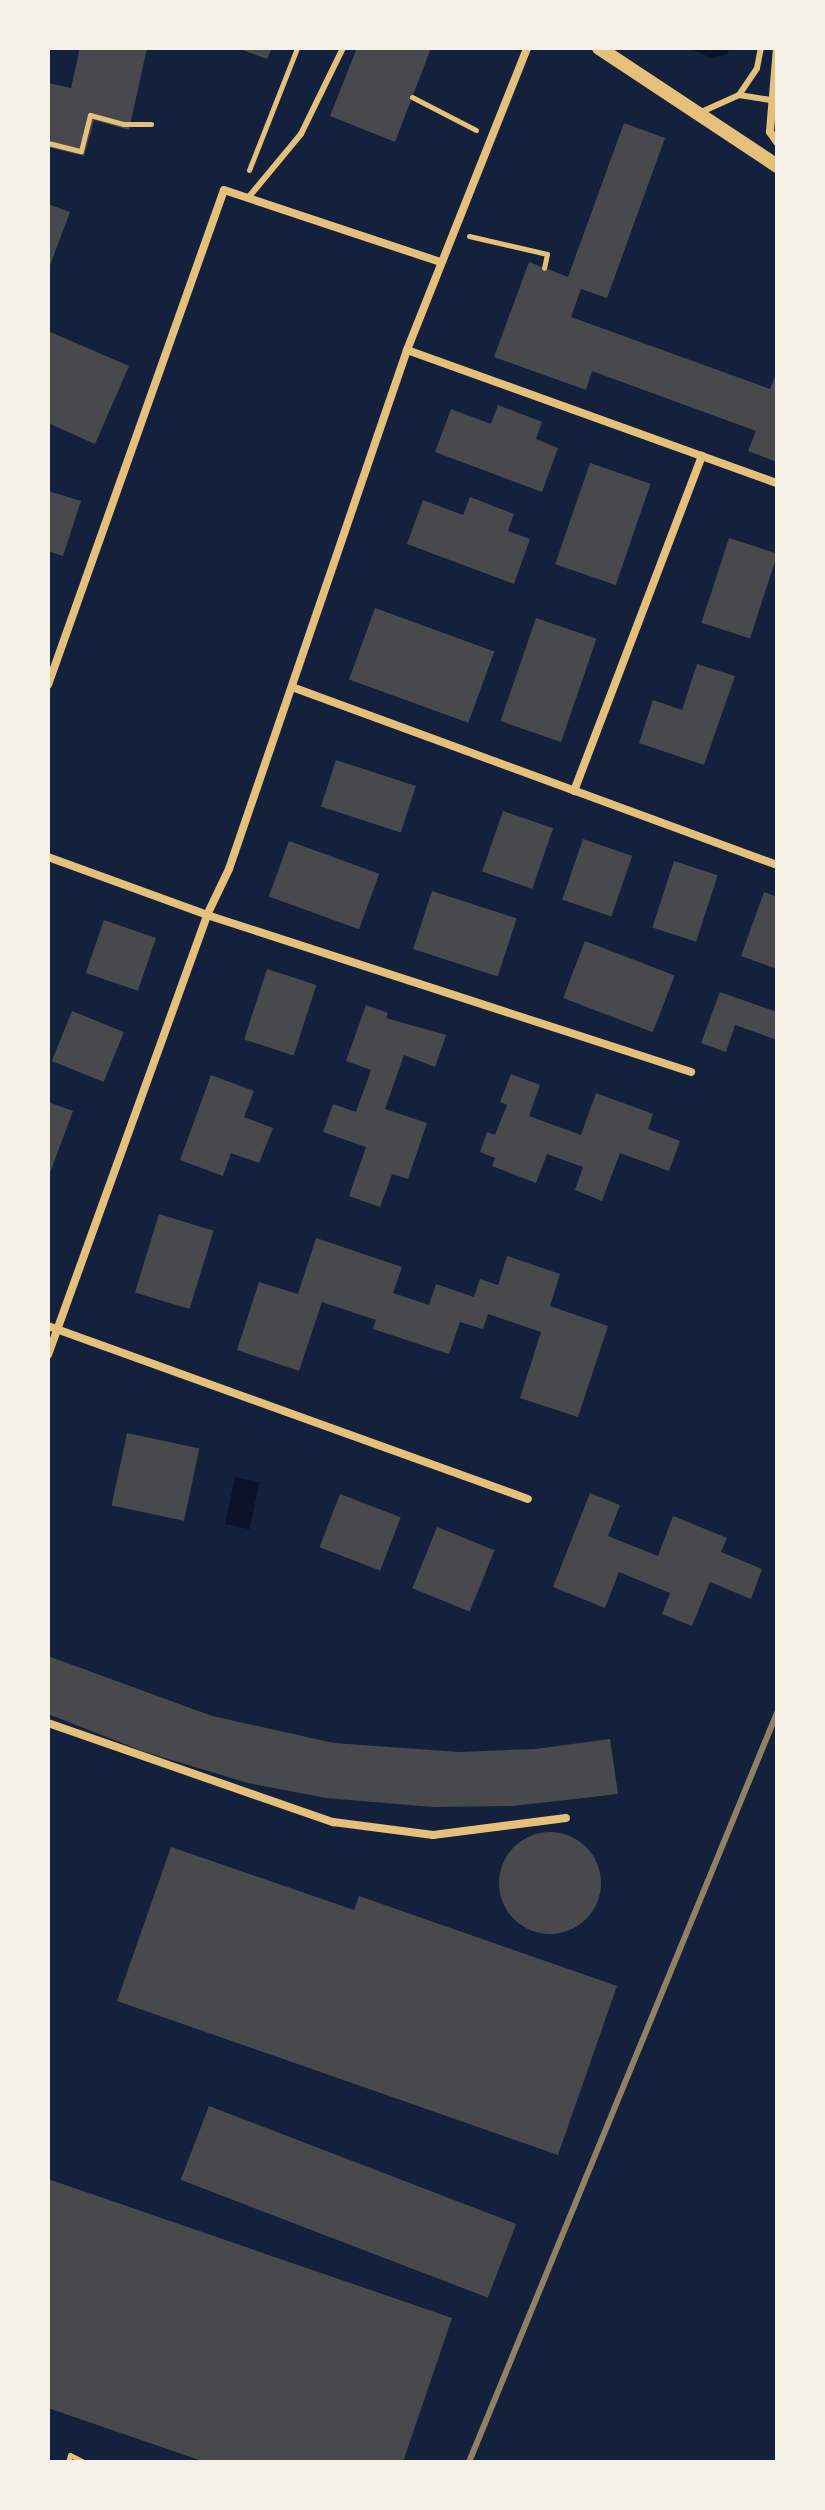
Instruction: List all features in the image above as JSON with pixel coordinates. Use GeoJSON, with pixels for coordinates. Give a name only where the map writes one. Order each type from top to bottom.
{"type":"FeatureCollection","features":[{"type":"Feature","properties":{"kind":"street"},"geometry":{"type":"LineString","coordinates":[[48,1355],[52,1328],[207,915],[229,869],[407,350],[527,48]]}},
{"type":"Feature","properties":{"kind":"street"},"geometry":{"type":"LineString","coordinates":[[599,48],[777,166]]}},
{"type":"Feature","properties":{"kind":"street"},"geometry":{"type":"LineString","coordinates":[[777,48],[770,132],[777,142]]}},
{"type":"Feature","properties":{"kind":"street"},"geometry":{"type":"LineString","coordinates":[[48,685],[224,190],[441,262]]}},
{"type":"Feature","properties":{"kind":"street"},"geometry":{"type":"LineString","coordinates":[[407,350],[777,483]]}},
{"type":"Feature","properties":{"kind":"street"},"geometry":{"type":"LineString","coordinates":[[574,791],[702,456]]}},
{"type":"Feature","properties":{"kind":"street"},"geometry":{"type":"LineString","coordinates":[[292,687],[777,865]]}},
{"type":"Feature","properties":{"kind":"street"},"geometry":{"type":"LineString","coordinates":[[48,857],[207,915],[691,1072]]}},
{"type":"Feature","properties":{"kind":"street"},"geometry":{"type":"LineString","coordinates":[[52,1328],[528,1499]]}},
{"type":"Feature","properties":{"kind":"street"},"geometry":{"type":"LineString","coordinates":[[48,1723],[333,1822],[433,1835],[566,1818]]}},
{"type":"Feature","properties":{"kind":"lane"},"geometry":{"type":"LineString","coordinates":[[244,196],[301,134],[343,48]]}},
{"type":"Feature","properties":{"kind":"lane"},"geometry":{"type":"LineString","coordinates":[[699,113],[739,95],[757,68],[761,48]]}},
{"type":"Feature","properties":{"kind":"lane"},"geometry":{"type":"LineString","coordinates":[[739,95],[771,100]]}},
{"type":"Feature","properties":{"kind":"path"},"geometry":{"type":"LineString","coordinates":[[244,196],[297,48]]}},
{"type":"Feature","properties":{"kind":"path"},"geometry":{"type":"LineString","coordinates":[[412,97],[476,130]]}},
{"type":"Feature","properties":{"kind":"path"},"geometry":{"type":"LineString","coordinates":[[48,143],[81,151],[90,115],[124,124],[151,124]]}},
{"type":"Feature","properties":{"kind":"path"},"geometry":{"type":"LineString","coordinates":[[469,235],[547,254],[544,268]]}},
{"type":"Feature","properties":{"kind":"path"},"geometry":{"type":"LineString","coordinates":[[68,2462],[70,2455],[84,2462]]}},
{"type":"Feature","properties":{"kind":"water"},"geometry":{"type":"Polygon","coordinates":[[[688,48],[730,48],[727,54],[712,58],[688,48]]]}},
{"type":"Feature","properties":{"kind":"water"},"geometry":{"type":"Polygon","coordinates":[[[235,1477],[259,1482],[249,1529],[225,1524],[235,1477]]]}},
{"type":"Feature","properties":{"kind":"building"},"geometry":{"type":"Polygon","coordinates":[[[80,48],[147,48],[129,130],[94,120],[84,156],[48,147],[48,83],[71,88],[80,48]]]}},
{"type":"Feature","properties":{"kind":"building"},"geometry":{"type":"Polygon","coordinates":[[[237,48],[272,48],[267,59],[237,48]]]}},
{"type":"Feature","properties":{"kind":"building"},"geometry":{"type":"Polygon","coordinates":[[[357,48],[431,48],[395,142],[330,116],[357,48]]]}},
{"type":"Feature","properties":{"kind":"building"},"geometry":{"type":"Polygon","coordinates":[[[624,123],[665,138],[607,298],[581,289],[571,317],[770,389],[777,371],[777,462],[748,451],[756,431],[592,371],[586,390],[494,357],[529,262],[568,277],[624,123]]]}},
{"type":"Feature","properties":{"kind":"building"},"geometry":{"type":"Polygon","coordinates":[[[48,204],[70,212],[48,271],[48,204]]]}},
{"type":"Feature","properties":{"kind":"building"},"geometry":{"type":"Polygon","coordinates":[[[48,331],[129,366],[95,444],[48,423],[48,331]]]}},
{"type":"Feature","properties":{"kind":"building"},"geometry":{"type":"Polygon","coordinates":[[[498,405],[542,422],[536,439],[558,448],[542,492],[435,452],[451,409],[491,424],[498,405]]]}},
{"type":"Feature","properties":{"kind":"building"},"geometry":{"type":"Polygon","coordinates":[[[590,463],[651,484],[616,585],[555,564],[590,463]]]}},
{"type":"Feature","properties":{"kind":"building"},"geometry":{"type":"Polygon","coordinates":[[[48,491],[81,501],[63,556],[48,551],[48,491]]]}},
{"type":"Feature","properties":{"kind":"building"},"geometry":{"type":"Polygon","coordinates":[[[470,497],[514,514],[508,531],[530,539],[514,584],[407,544],[423,500],[463,515],[470,497]]]}},
{"type":"Feature","properties":{"kind":"building"},"geometry":{"type":"Polygon","coordinates":[[[729,538],[777,554],[750,638],[701,623],[729,538]]]}},
{"type":"Feature","properties":{"kind":"building"},"geometry":{"type":"Polygon","coordinates":[[[375,608],[494,651],[468,723],[349,679],[375,608]]]}},
{"type":"Feature","properties":{"kind":"building"},"geometry":{"type":"Polygon","coordinates":[[[536,618],[597,639],[561,742],[501,721],[536,618]]]}},
{"type":"Feature","properties":{"kind":"building"},"geometry":{"type":"Polygon","coordinates":[[[697,664],[735,676],[704,765],[639,743],[653,700],[682,710],[697,664]]]}},
{"type":"Feature","properties":{"kind":"building"},"geometry":{"type":"Polygon","coordinates":[[[336,760],[416,786],[401,833],[321,807],[336,760]]]}},
{"type":"Feature","properties":{"kind":"building"},"geometry":{"type":"Polygon","coordinates":[[[503,811],[553,828],[532,889],[482,872],[503,811]]]}},
{"type":"Feature","properties":{"kind":"building"},"geometry":{"type":"Polygon","coordinates":[[[583,839],[632,856],[611,916],[562,900],[583,839]]]}},
{"type":"Feature","properties":{"kind":"building"},"geometry":{"type":"Polygon","coordinates":[[[289,841],[379,874],[359,929],[269,896],[289,841]]]}},
{"type":"Feature","properties":{"kind":"building"},"geometry":{"type":"Polygon","coordinates":[[[674,861],[718,875],[696,942],[652,928],[674,861]]]}},
{"type":"Feature","properties":{"kind":"building"},"geometry":{"type":"Polygon","coordinates":[[[432,891],[517,919],[498,977],[413,949],[432,891]]]}},
{"type":"Feature","properties":{"kind":"building"},"geometry":{"type":"Polygon","coordinates":[[[764,892],[777,897],[777,969],[741,956],[764,892]]]}},
{"type":"Feature","properties":{"kind":"building"},"geometry":{"type":"Polygon","coordinates":[[[104,920],[156,938],[138,991],[86,973],[104,920]]]}},
{"type":"Feature","properties":{"kind":"building"},"geometry":{"type":"Polygon","coordinates":[[[585,941],[675,975],[653,1032],[563,998],[585,941]]]}},
{"type":"Feature","properties":{"kind":"building"},"geometry":{"type":"Polygon","coordinates":[[[267,969],[316,985],[294,1055],[244,1039],[267,969]]]}},
{"type":"Feature","properties":{"kind":"building"},"geometry":{"type":"Polygon","coordinates":[[[720,992],[777,1012],[777,1040],[735,1025],[726,1052],[701,1043],[720,992]]]}},
{"type":"Feature","properties":{"kind":"building"},"geometry":{"type":"Polygon","coordinates":[[[366,1005],[388,1013],[386,1018],[446,1035],[435,1067],[404,1055],[385,1109],[427,1123],[408,1179],[392,1174],[380,1207],[349,1196],[366,1147],[323,1132],[333,1104],[356,1112],[371,1070],[346,1061],[366,1005]]]}},
{"type":"Feature","properties":{"kind":"building"},"geometry":{"type":"Polygon","coordinates":[[[72,1011],[124,1032],[104,1082],[52,1061],[72,1011]]]}},
{"type":"Feature","properties":{"kind":"building"},"geometry":{"type":"Polygon","coordinates":[[[511,1074],[540,1085],[529,1116],[581,1135],[596,1093],[653,1114],[648,1129],[680,1141],[669,1171],[620,1153],[602,1201],[575,1190],[583,1167],[547,1154],[536,1183],[492,1166],[495,1158],[480,1152],[487,1132],[495,1135],[507,1105],[500,1102],[511,1074]]]}},
{"type":"Feature","properties":{"kind":"building"},"geometry":{"type":"Polygon","coordinates":[[[211,1075],[254,1091],[244,1117],[273,1128],[259,1163],[231,1153],[223,1176],[180,1160],[211,1075]]]}},
{"type":"Feature","properties":{"kind":"building"},"geometry":{"type":"Polygon","coordinates":[[[48,1102],[73,1111],[48,1178],[48,1102]]]}},
{"type":"Feature","properties":{"kind":"building"},"geometry":{"type":"Polygon","coordinates":[[[159,1214],[214,1231],[190,1309],[135,1292],[159,1214]]]}},
{"type":"Feature","properties":{"kind":"building"},"geometry":{"type":"Polygon","coordinates":[[[316,1238],[402,1267],[393,1293],[429,1305],[436,1284],[474,1297],[480,1279],[498,1285],[507,1256],[560,1274],[550,1306],[608,1326],[578,1417],[520,1398],[541,1332],[488,1314],[483,1329],[460,1322],[449,1354],[373,1329],[376,1320],[322,1302],[299,1371],[237,1350],[259,1282],[298,1294],[316,1238]]]}},
{"type":"Feature","properties":{"kind":"building"},"geometry":{"type":"Polygon","coordinates":[[[127,1433],[199,1448],[184,1521],[112,1505],[127,1433]]]}},
{"type":"Feature","properties":{"kind":"building"},"geometry":{"type":"Polygon","coordinates":[[[590,1493],[620,1505],[608,1536],[658,1556],[673,1516],[727,1538],[721,1552],[762,1569],[751,1599],[710,1582],[692,1626],[662,1614],[670,1593],[619,1572],[605,1608],[553,1587],[590,1493]]]}},
{"type":"Feature","properties":{"kind":"building"},"geometry":{"type":"Polygon","coordinates":[[[340,1494],[401,1517],[380,1571],[320,1547],[340,1494]]]}},
{"type":"Feature","properties":{"kind":"building"},"geometry":{"type":"Polygon","coordinates":[[[437,1527],[494,1550],[470,1611],[412,1588],[437,1527]]]}},
{"type":"Feature","properties":{"kind":"building"},"geometry":{"type":"Polygon","coordinates":[[[48,1656],[212,1716],[334,1743],[459,1752],[535,1749],[610,1739],[618,1794],[513,1806],[433,1807],[326,1798],[248,1783],[145,1752],[48,1714],[48,1656]]]}},
{"type":"Feature","properties":{"kind":"building"},"geometry":{"type":"Polygon","coordinates":[[[550,1832],[570,1836],[586,1847],[597,1863],[601,1883],[597,1903],[586,1919],[570,1930],[550,1934],[530,1930],[514,1919],[503,1903],[499,1883],[503,1863],[514,1847],[530,1836],[550,1832]]]}},
{"type":"Feature","properties":{"kind":"building"},"geometry":{"type":"Polygon","coordinates":[[[171,1847],[354,1910],[359,1896],[617,1986],[558,2155],[117,2001],[171,1847]]]}},
{"type":"Feature","properties":{"kind":"building"},"geometry":{"type":"Polygon","coordinates":[[[209,2106],[516,2224],[488,2298],[181,2180],[209,2106]]]}},
{"type":"Feature","properties":{"kind":"building"},"geometry":{"type":"Polygon","coordinates":[[[48,2179],[452,2318],[403,2462],[205,2462],[48,2408],[48,2179]]]}},
{"type":"Feature","properties":{"kind":"railway"},"geometry":{"type":"LineString","coordinates":[[469,2462],[777,1713]]}}]}
